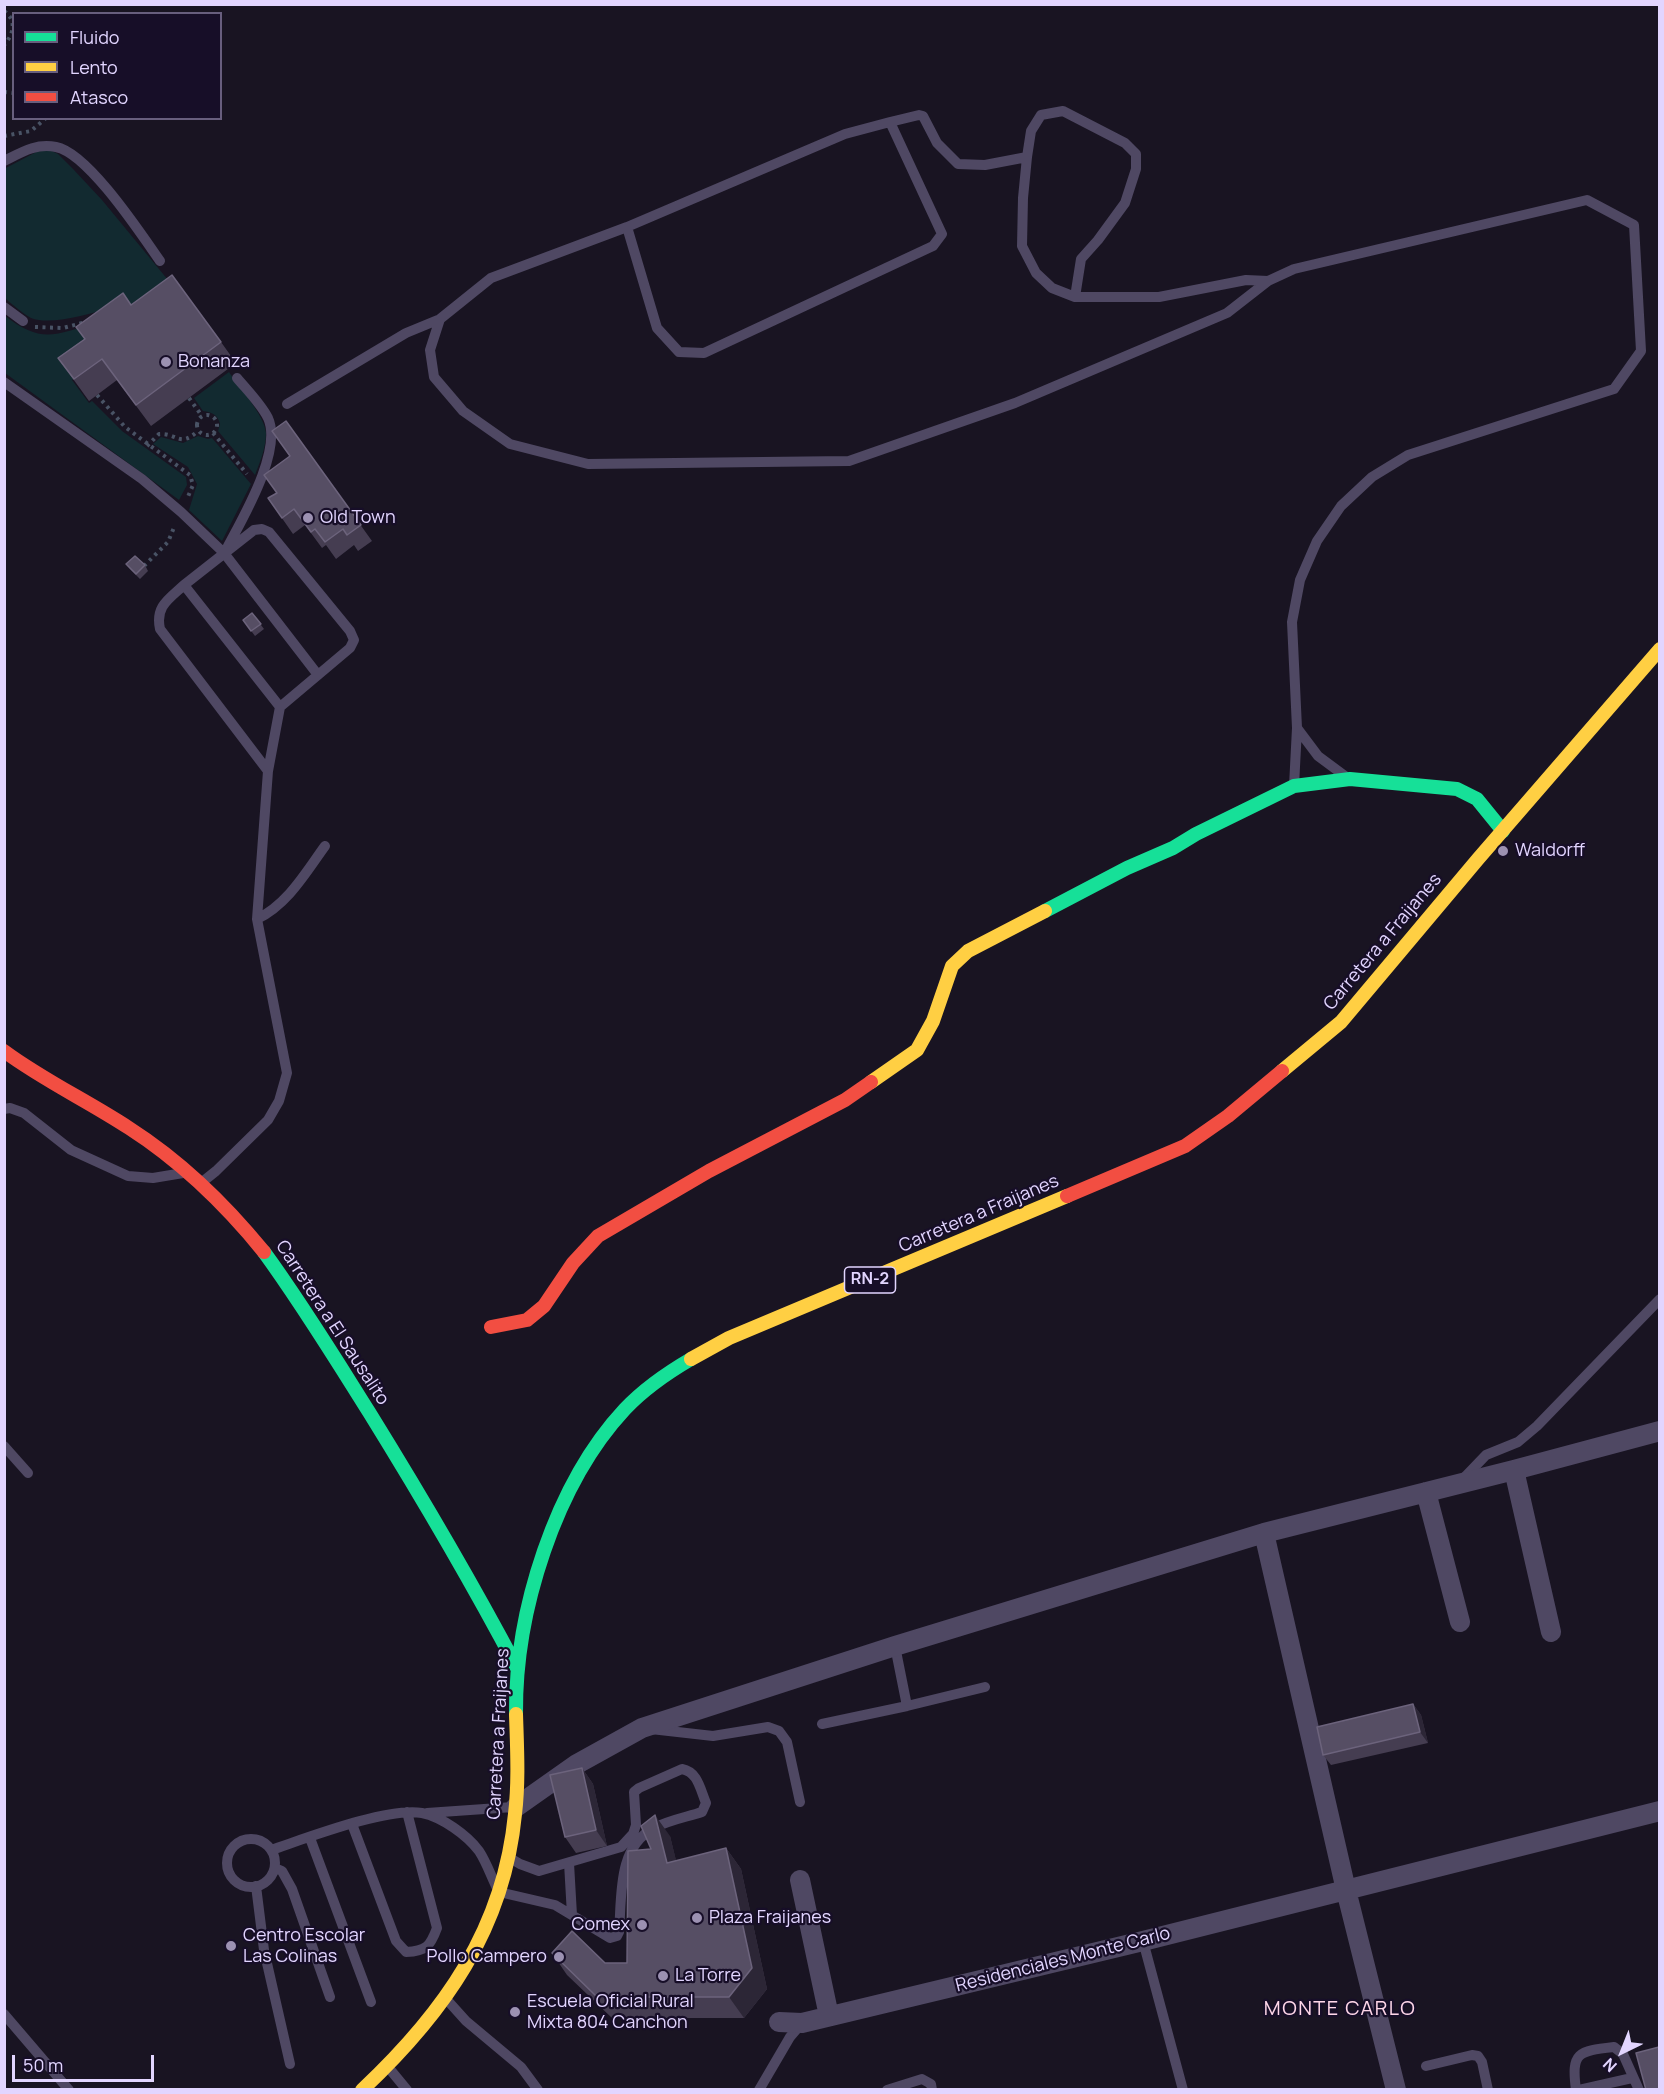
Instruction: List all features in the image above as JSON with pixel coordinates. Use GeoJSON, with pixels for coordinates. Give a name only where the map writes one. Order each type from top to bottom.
{"type":"FeatureCollection","features":[{"type":"Feature","properties":{"kind":"main road","name":"Carretera a Fraijanes"},"geometry":{"type":"LineString","coordinates":[[362,2090],[388,2067],[446,1998],[480,1942],[499,1892],[516,1807],[518,1668],[535,1581],[546,1542],[573,1480],[607,1430],[637,1397],[700,1354],[729,1338],[1185,1146],[1228,1116],[1341,1022],[1659,649]]}},
{"type":"Feature","properties":{"kind":"main road"},"geometry":{"type":"LineString","coordinates":[[491,1327],[527,1320],[544,1306],[573,1263],[598,1236],[708,1171],[845,1100],[917,1050],[933,1021],[952,966],[968,951],[1127,868],[1173,848],[1196,834],[1294,786],[1350,779],[1457,789],[1477,800],[1503,831]]}},
{"type":"Feature","properties":{"kind":"main road","name":"Carretera a El Sausalito"},"geometry":{"type":"LineString","coordinates":[[4,1051],[143,1137],[189,1172],[252,1236],[295,1293],[429,1509],[482,1599],[518,1668]]}},
{"type":"Feature","properties":{"kind":"street"},"geometry":{"type":"LineString","coordinates":[[516,1807],[577,1764],[642,1728],[895,1646],[1264,1533],[1659,1431]]}},
{"type":"Feature","properties":{"kind":"street"},"geometry":{"type":"LineString","coordinates":[[1514,1470],[1551,1632]]}},
{"type":"Feature","properties":{"kind":"street"},"geometry":{"type":"LineString","coordinates":[[1426,1492],[1460,1622]]}},
{"type":"Feature","properties":{"kind":"street"},"geometry":{"type":"LineString","coordinates":[[1264,1533],[1346,1890],[1396,2090]]}},
{"type":"Feature","properties":{"kind":"street","name":"Residenciales Monte Carlo"},"geometry":{"type":"LineString","coordinates":[[779,2022],[802,2023],[1143,1941],[1659,1811]]}},
{"type":"Feature","properties":{"kind":"street"},"geometry":{"type":"LineString","coordinates":[[800,1880],[829,2016]]}},
{"type":"Feature","properties":{"kind":"lane"},"geometry":{"type":"LineString","coordinates":[[1075,297],[1081,259],[1125,203],[1136,169],[1136,154],[1125,143],[1063,111],[1041,115],[1031,131],[1023,198],[1022,246],[1036,273],[1052,288],[1075,297],[1160,297],[1246,280],[1268,281]]}},
{"type":"Feature","properties":{"kind":"lane"},"geometry":{"type":"LineString","coordinates":[[287,404],[406,333],[440,319],[491,278],[627,227],[845,134],[919,115],[923,116],[937,143],[958,164],[985,165],[1027,157]]}},
{"type":"Feature","properties":{"kind":"lane"},"geometry":{"type":"LineString","coordinates":[[627,227],[657,328],[679,352],[704,352],[933,246],[942,234],[890,122]]}},
{"type":"Feature","properties":{"kind":"lane"},"geometry":{"type":"LineString","coordinates":[[4,161],[34,146],[57,147],[74,154],[115,199],[160,261]]}},
{"type":"Feature","properties":{"kind":"lane"},"geometry":{"type":"LineString","coordinates":[[440,319],[430,350],[434,377],[463,411],[510,444],[588,464],[849,461],[1015,403],[1207,322],[1227,313],[1268,281],[1294,269],[1587,200],[1634,225],[1641,351],[1614,389],[1408,455],[1372,477],[1341,506],[1317,541],[1300,580],[1292,622],[1297,728],[1294,786]]}},
{"type":"Feature","properties":{"kind":"lane"},"geometry":{"type":"LineString","coordinates":[[4,307],[23,321]]}},
{"type":"Feature","properties":{"kind":"lane"},"geometry":{"type":"LineString","coordinates":[[224,553],[258,487],[269,455],[272,433],[269,420],[237,378]]}},
{"type":"Feature","properties":{"kind":"lane"},"geometry":{"type":"LineString","coordinates":[[4,382],[142,480],[181,512],[224,553],[318,675]]}},
{"type":"Feature","properties":{"kind":"lane"},"geometry":{"type":"LineString","coordinates":[[201,1183],[268,1120],[279,1101],[287,1073],[257,919],[268,771],[280,707],[350,648],[354,640],[350,631],[269,532],[262,529],[254,530],[184,585],[159,611],[158,620],[160,629],[268,771]]}},
{"type":"Feature","properties":{"kind":"lane"},"geometry":{"type":"LineString","coordinates":[[184,585],[280,707]]}},
{"type":"Feature","properties":{"kind":"lane"},"geometry":{"type":"LineString","coordinates":[[1297,728],[1318,756],[1350,779]]}},
{"type":"Feature","properties":{"kind":"lane"},"geometry":{"type":"LineString","coordinates":[[257,919],[269,914],[292,891],[325,846]]}},
{"type":"Feature","properties":{"kind":"lane"},"geometry":{"type":"LineString","coordinates":[[4,1108],[24,1113],[71,1150],[128,1176],[153,1178],[189,1172]]}},
{"type":"Feature","properties":{"kind":"lane"},"geometry":{"type":"LineString","coordinates":[[1457,1485],[1486,1455],[1518,1442],[1537,1426],[1659,1299]]}},
{"type":"Feature","properties":{"kind":"lane"},"geometry":{"type":"LineString","coordinates":[[4,1446],[28,1473]]}},
{"type":"Feature","properties":{"kind":"lane"},"geometry":{"type":"LineString","coordinates":[[895,1646],[907,1706]]}},
{"type":"Feature","properties":{"kind":"lane"},"geometry":{"type":"LineString","coordinates":[[822,1724],[986,1687]]}},
{"type":"Feature","properties":{"kind":"lane"},"geometry":{"type":"LineString","coordinates":[[642,1728],[713,1736],[768,1727],[779,1731],[787,1742],[800,1802]]}},
{"type":"Feature","properties":{"kind":"lane"},"geometry":{"type":"LineString","coordinates":[[424,1814],[457,1830],[479,1851],[499,1892],[555,1905],[610,1938],[617,1936],[619,1932],[623,1881],[628,1855],[633,1845],[655,1827],[702,1812],[706,1803],[694,1775],[682,1769],[639,1788],[633,1796],[636,1825],[633,1834],[621,1847],[539,1871],[507,1856]]}},
{"type":"Feature","properties":{"kind":"lane"},"geometry":{"type":"LineString","coordinates":[[271,1850],[352,1824],[407,1812],[424,1814],[516,1807]]}},
{"type":"Feature","properties":{"kind":"lane"},"geometry":{"type":"LineString","coordinates":[[352,1824],[396,1941],[406,1952],[417,1951],[426,1948],[437,1928],[407,1812]]}},
{"type":"Feature","properties":{"kind":"lane"},"geometry":{"type":"LineString","coordinates":[[310,1838],[371,2002]]}},
{"type":"Feature","properties":{"kind":"lane"},"geometry":{"type":"LineString","coordinates":[[256,1840],[265,1843],[271,1850],[275,1858],[275,1868],[272,1876],[265,1883],[247,1887],[232,1877],[228,1868],[228,1859],[231,1850],[238,1843],[256,1840]]}},
{"type":"Feature","properties":{"kind":"lane"},"geometry":{"type":"LineString","coordinates":[[568,1863],[572,1915]]}},
{"type":"Feature","properties":{"kind":"lane"},"geometry":{"type":"LineString","coordinates":[[275,1868],[282,1871],[292,1889],[330,1997]]}},
{"type":"Feature","properties":{"kind":"lane"},"geometry":{"type":"LineString","coordinates":[[256,1886],[264,1950],[290,2064]]}},
{"type":"Feature","properties":{"kind":"lane"},"geometry":{"type":"LineString","coordinates":[[1143,1941],[1183,2090]]}},
{"type":"Feature","properties":{"kind":"lane"},"geometry":{"type":"LineString","coordinates":[[446,1998],[466,2022],[521,2067],[538,2090]]}},
{"type":"Feature","properties":{"kind":"lane"},"geometry":{"type":"LineString","coordinates":[[4,2014],[69,2090]]}},
{"type":"Feature","properties":{"kind":"lane"},"geometry":{"type":"LineString","coordinates":[[759,2090],[790,2037],[802,2023]]}},
{"type":"Feature","properties":{"kind":"lane"},"geometry":{"type":"LineString","coordinates":[[1632,2078],[1577,2090],[1573,2066],[1578,2058],[1591,2050],[1614,2048],[1623,2054],[1639,2090]]}},
{"type":"Feature","properties":{"kind":"lane"},"geometry":{"type":"LineString","coordinates":[[1426,2066],[1472,2055],[1478,2056],[1482,2062],[1488,2090]]}},
{"type":"Feature","properties":{"kind":"lane"},"geometry":{"type":"LineString","coordinates":[[388,2067],[407,2090]]}},
{"type":"Feature","properties":{"kind":"lane"},"geometry":{"type":"LineString","coordinates":[[887,2090],[922,2079],[931,2084],[932,2090]]}},
{"type":"Feature","properties":{"kind":"path"},"geometry":{"type":"LineString","coordinates":[[4,136],[31,130],[44,120]]}},
{"type":"Feature","properties":{"kind":"path"},"geometry":{"type":"LineString","coordinates":[[23,321],[37,328],[63,328],[91,320]]}},
{"type":"Feature","properties":{"kind":"path"},"geometry":{"type":"LineString","coordinates":[[97,395],[125,428],[190,475],[193,485],[168,542],[144,566]]}},
{"type":"Feature","properties":{"kind":"path"},"geometry":{"type":"LineString","coordinates":[[189,398],[202,416]]}},
{"type":"Feature","properties":{"kind":"path"},"geometry":{"type":"LineString","coordinates":[[198,431],[197,421],[202,416],[208,415],[214,418],[217,424],[213,433]]}},
{"type":"Feature","properties":{"kind":"path"},"geometry":{"type":"LineString","coordinates":[[198,431],[204,435],[213,433]]}},
{"type":"Feature","properties":{"kind":"path"},"geometry":{"type":"LineString","coordinates":[[147,446],[159,434],[188,440],[198,431]]}},
{"type":"Feature","properties":{"kind":"path"},"geometry":{"type":"LineString","coordinates":[[213,433],[258,487]]}},
{"type":"Feature","properties":{"kind":"green space"},"geometry":{"type":"Polygon","coordinates":[[[40,150],[58,154],[74,170],[102,200],[173,286],[124,322],[110,309],[60,320],[40,320],[31,318],[5,298],[4,169],[40,150]]]}},
{"type":"Feature","properties":{"kind":"green space"},"geometry":{"type":"Polygon","coordinates":[[[4,315],[39,334],[59,333],[98,323],[98,360],[72,380],[89,403],[92,401],[122,431],[186,477],[187,485],[179,500],[5,373],[4,315]]]}},
{"type":"Feature","properties":{"kind":"green space"},"geometry":{"type":"Polygon","coordinates":[[[229,372],[265,426],[265,444],[255,475],[218,431],[220,424],[216,416],[203,411],[194,398],[229,372]]]}},
{"type":"Feature","properties":{"kind":"green space"},"geometry":{"type":"Polygon","coordinates":[[[198,436],[212,438],[251,484],[222,541],[189,510],[197,484],[188,467],[153,444],[161,437],[183,443],[198,436]]]}},
{"type":"Feature","properties":{"kind":"building","name":"Bonanza"},"geometry":{"type":"Polygon","coordinates":[[[172,275],[221,342],[136,405],[102,359],[74,379],[58,358],[85,339],[76,327],[123,293],[131,305],[172,275]]]}},
{"type":"Feature","properties":{"kind":"building"},"geometry":{"type":"Polygon","coordinates":[[[286,421],[361,525],[347,535],[343,529],[325,542],[315,529],[311,532],[294,509],[282,518],[268,498],[277,493],[264,475],[290,456],[272,431],[286,421]]]}},
{"type":"Feature","properties":{"kind":"building"},"geometry":{"type":"Polygon","coordinates":[[[135,556],[145,565],[136,574],[126,564],[135,556]]]}},
{"type":"Feature","properties":{"kind":"building"},"geometry":{"type":"Polygon","coordinates":[[[252,613],[261,624],[251,631],[243,620],[252,613]]]}},
{"type":"Feature","properties":{"kind":"building"},"geometry":{"type":"Polygon","coordinates":[[[1413,1704],[1420,1732],[1323,1755],[1317,1727],[1413,1704]]]}},
{"type":"Feature","properties":{"kind":"building"},"geometry":{"type":"Polygon","coordinates":[[[582,1768],[596,1830],[565,1837],[550,1775],[582,1768]]]}},
{"type":"Feature","properties":{"kind":"building","name":"Plaza Fraijanes"},"geometry":{"type":"Polygon","coordinates":[[[655,1815],[667,1863],[726,1848],[752,1968],[729,1997],[597,1997],[552,1953],[572,1931],[605,1963],[627,1963],[628,1851],[651,1849],[641,1826],[655,1815]]]}},
{"type":"Feature","properties":{"kind":"building"},"geometry":{"type":"Polygon","coordinates":[[[1659,2047],[1659,2090],[1646,2090],[1636,2053],[1659,2047]]]}},
{"type":"Feature","properties":{"kind":"traffic: fast"},"geometry":{"type":"LineString","coordinates":[[1045,911],[1294,786],[1350,779],[1457,789],[1477,799],[1503,831]]}},
{"type":"Feature","properties":{"kind":"traffic: fast"},"geometry":{"type":"LineString","coordinates":[[264,1252],[318,1331],[427,1507],[517,1668]]}},
{"type":"Feature","properties":{"kind":"traffic: fast"},"geometry":{"type":"LineString","coordinates":[[516,1714],[523,1634],[544,1551],[559,1512],[578,1474],[600,1439],[625,1409],[656,1382],[691,1359]]}},
{"type":"Feature","properties":{"kind":"traffic: slow"},"geometry":{"type":"LineString","coordinates":[[1282,1071],[1341,1022],[1478,859],[1660,649]]}},
{"type":"Feature","properties":{"kind":"traffic: slow"},"geometry":{"type":"LineString","coordinates":[[871,1082],[917,1050],[933,1021],[952,966],[968,951],[1045,911]]}},
{"type":"Feature","properties":{"kind":"traffic: slow"},"geometry":{"type":"LineString","coordinates":[[691,1359],[729,1338],[1067,1196]]}},
{"type":"Feature","properties":{"kind":"traffic: slow"},"geometry":{"type":"LineString","coordinates":[[362,2090],[392,2061],[444,1999],[483,1932],[498,1895],[509,1856],[516,1802],[516,1714]]}},
{"type":"Feature","properties":{"kind":"traffic: jam"},"geometry":{"type":"LineString","coordinates":[[4,1051],[129,1128],[167,1155],[202,1185],[264,1252]]}},
{"type":"Feature","properties":{"kind":"traffic: jam"},"geometry":{"type":"LineString","coordinates":[[1067,1196],[1185,1146],[1228,1116],[1282,1071]]}},
{"type":"Feature","properties":{"kind":"traffic: jam"},"geometry":{"type":"LineString","coordinates":[[491,1327],[527,1320],[544,1306],[573,1263],[598,1236],[709,1171],[845,1100],[871,1082]]}},
{"type":"Feature","properties":{"kind":"place","name":"Bonanza"},"geometry":{"type":"Point","coordinates":[166,362]}},
{"type":"Feature","properties":{"kind":"place","name":"Old Town"},"geometry":{"type":"Point","coordinates":[308,518]}},
{"type":"Feature","properties":{"kind":"place","name":"Waldorff"},"geometry":{"type":"Point","coordinates":[1503,851]}},
{"type":"Feature","properties":{"kind":"place","name":"Plaza Fraijanes"},"geometry":{"type":"Point","coordinates":[697,1918]}},
{"type":"Feature","properties":{"kind":"place","name":"Comex"},"geometry":{"type":"Point","coordinates":[642,1925]}},
{"type":"Feature","properties":{"kind":"place","name":"Centro Escolar Las Colinas"},"geometry":{"type":"Point","coordinates":[231,1946]}},
{"type":"Feature","properties":{"kind":"place","name":"Pollo Campero"},"geometry":{"type":"Point","coordinates":[559,1957]}},
{"type":"Feature","properties":{"kind":"place","name":"La Torre"},"geometry":{"type":"Point","coordinates":[663,1976]}},
{"type":"Feature","properties":{"kind":"place","name":"Escuela Oficial Rural Mixta 804 Canchon"},"geometry":{"type":"Point","coordinates":[515,2012]}},
{"type":"Feature","properties":{"kind":"district","name":"MONTE CARLO"},"geometry":{"type":"Point","coordinates":[1340,2009]}}]}
